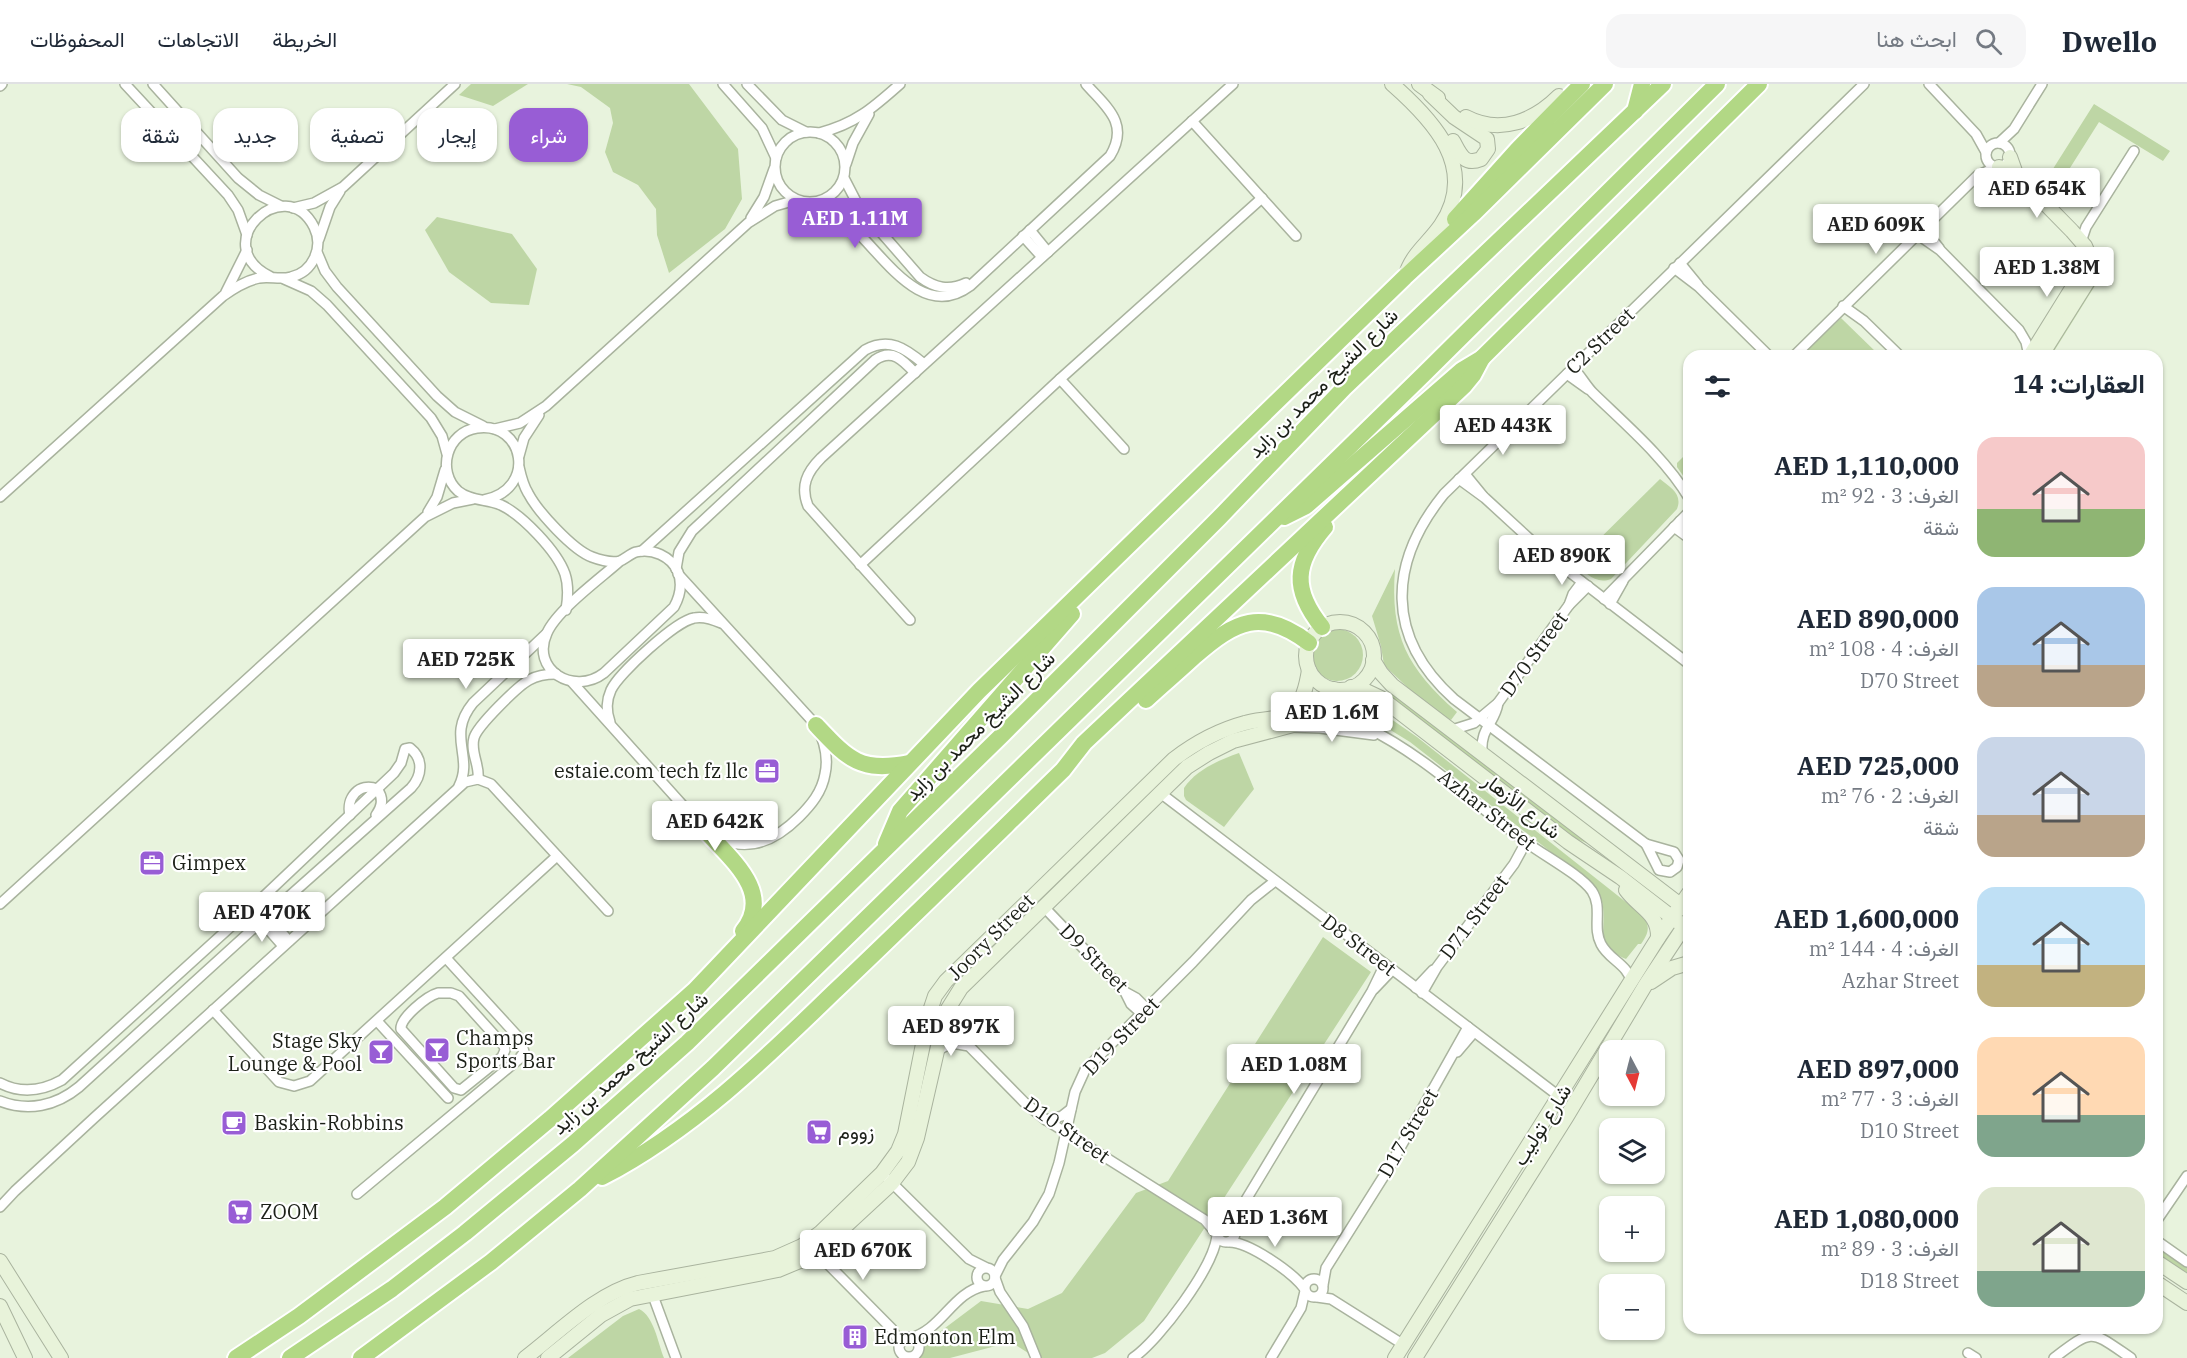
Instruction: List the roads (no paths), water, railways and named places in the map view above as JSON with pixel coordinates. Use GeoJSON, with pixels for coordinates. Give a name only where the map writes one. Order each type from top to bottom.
{"type":"FeatureCollection","features":[{"type":"Feature","properties":{"kind":"highway"},"geometry":{"type":"LineString","coordinates":[[1422,261],[1490,178],[1582,84]]}},
{"type":"Feature","properties":{"kind":"highway"},"geometry":{"type":"LineString","coordinates":[[237,1358],[299,1316],[445,1207],[550,1119],[695,990],[978,691],[1605,84]]}},
{"type":"Feature","properties":{"kind":"highway"},"geometry":{"type":"LineString","coordinates":[[1635,111],[1642,84]]}},
{"type":"Feature","properties":{"kind":"highway","name":"شارع الشيخ محمد بن زايد"},"geometry":{"type":"LineString","coordinates":[[290,1358],[392,1289],[465,1233],[579,1140],[687,1043],[1194,543],[1344,388],[1663,84]]}},
{"type":"Feature","properties":{"kind":"highway"},"geometry":{"type":"LineString","coordinates":[[361,1358],[421,1316],[491,1262],[580,1189],[713,1068],[1717,84]]}},
{"type":"Feature","properties":{"kind":"highway"},"geometry":{"type":"LineString","coordinates":[[1273,521],[1306,506],[1462,370],[1482,358],[1759,84]]}},
{"type":"Feature","properties":{"kind":"highway"},"geometry":{"type":"LineString","coordinates":[[1063,770],[1084,743],[1464,386],[1482,358]]}},
{"type":"Feature","properties":{"kind":"highway"},"geometry":{"type":"LineString","coordinates":[[1322,627],[1308,611],[1304,600],[1300,576],[1302,563],[1313,542],[1378,465]]}},
{"type":"Feature","properties":{"kind":"highway"},"geometry":{"type":"LineString","coordinates":[[885,849],[900,812],[1077,608],[1093,580]]}},
{"type":"Feature","properties":{"kind":"highway"},"geometry":{"type":"LineString","coordinates":[[580,1189],[647,1153],[730,1089],[858,970],[1063,770],[1091,749],[1213,640],[1228,630],[1255,622],[1274,623],[1292,630],[1309,643]]}},
{"type":"Feature","properties":{"kind":"highway"},"geometry":{"type":"LineString","coordinates":[[816,725],[840,750],[866,765],[882,768],[909,763]]}},
{"type":"Feature","properties":{"kind":"highway"},"geometry":{"type":"LineString","coordinates":[[695,990],[748,924],[754,902],[751,887],[743,874],[704,829]]}},
{"type":"Feature","properties":{"kind":"street"},"geometry":{"type":"LineString","coordinates":[[125,84],[228,195],[238,210],[247,235],[247,250],[255,267],[271,277]]}},
{"type":"Feature","properties":{"kind":"street"},"geometry":{"type":"LineString","coordinates":[[153,84],[243,183],[259,195],[303,213],[311,221],[318,241]]}},
{"type":"Feature","properties":{"kind":"street"},"geometry":{"type":"LineString","coordinates":[[247,235],[256,218],[273,208],[314,203],[343,187],[455,84]]}},
{"type":"Feature","properties":{"kind":"street"},"geometry":{"type":"LineString","coordinates":[[723,84],[762,128],[776,158]]}},
{"type":"Feature","properties":{"kind":"street"},"geometry":{"type":"LineString","coordinates":[[747,84],[782,120],[806,132],[819,133],[852,122],[872,110],[900,84]]}},
{"type":"Feature","properties":{"kind":"street"},"geometry":{"type":"LineString","coordinates":[[812,202],[844,221],[911,286],[922,293],[934,296],[951,296],[966,289],[1104,162],[1115,149],[1118,132],[1114,116],[1086,84]]}},
{"type":"Feature","properties":{"kind":"street"},"geometry":{"type":"LineString","coordinates":[[910,620],[808,506],[805,497],[809,472],[821,458],[1233,84]]}},
{"type":"Feature","properties":{"kind":"street"},"geometry":{"type":"LineString","coordinates":[[1392,84],[1416,106],[1440,134],[1450,151],[1455,170],[1455,189],[1447,215],[1437,231],[1412,259],[1405,277]]}},
{"type":"Feature","properties":{"kind":"street"},"geometry":{"type":"LineString","coordinates":[[1416,106],[1443,127],[1454,141],[1462,158],[1474,161],[1484,156],[1489,146],[1485,136],[1454,117],[1419,84]]}},
{"type":"Feature","properties":{"kind":"street"},"geometry":{"type":"LineString","coordinates":[[1430,94],[1470,119],[1487,124],[1505,125],[1522,122],[1538,114],[1572,84]]}},
{"type":"Feature","properties":{"kind":"street","name":"C2 Street"},"geometry":{"type":"LineString","coordinates":[[1646,844],[1454,699],[1429,673],[1412,643],[1403,608],[1404,573],[1414,539],[1433,509],[1462,477],[1864,84]]}},
{"type":"Feature","properties":{"kind":"street"},"geometry":{"type":"LineString","coordinates":[[1929,84],[1976,134],[1988,162],[2016,174],[2077,236],[2091,260],[2090,274],[2046,350]]}},
{"type":"Feature","properties":{"kind":"street"},"geometry":{"type":"LineString","coordinates":[[1800,350],[1977,176],[2006,164],[2014,129],[2039,86]]}},
{"type":"Feature","properties":{"kind":"street"},"geometry":{"type":"LineString","coordinates":[[845,167],[853,143],[872,110]]}},
{"type":"Feature","properties":{"kind":"street"},"geometry":{"type":"LineString","coordinates":[[1192,121],[1296,236]]}},
{"type":"Feature","properties":{"kind":"street"},"geometry":{"type":"LineString","coordinates":[[1977,176],[1989,147],[2014,129]]}},
{"type":"Feature","properties":{"kind":"street"},"geometry":{"type":"LineString","coordinates":[[748,223],[764,197],[779,150],[790,138],[806,132]]}},
{"type":"Feature","properties":{"kind":"street"},"geometry":{"type":"LineString","coordinates":[[774,168],[778,184],[796,200],[812,202],[828,198],[840,186],[844,178],[844,158],[835,142],[819,133]]}},
{"type":"Feature","properties":{"kind":"street"},"geometry":{"type":"LineString","coordinates":[[1976,134],[1997,143],[2009,154],[2016,174]]}},
{"type":"Feature","properties":{"kind":"street"},"geometry":{"type":"LineString","coordinates":[[2077,236],[2086,227],[2134,151]]}},
{"type":"Feature","properties":{"kind":"street"},"geometry":{"type":"LineString","coordinates":[[844,178],[859,207],[923,279],[937,287],[948,288],[977,278]]}},
{"type":"Feature","properties":{"kind":"street"},"geometry":{"type":"LineString","coordinates":[[282,279],[308,268],[317,252],[318,241],[330,207],[343,187]]}},
{"type":"Feature","properties":{"kind":"street"},"geometry":{"type":"LineString","coordinates":[[860,565],[1060,379],[1262,198]]}},
{"type":"Feature","properties":{"kind":"street"},"geometry":{"type":"LineString","coordinates":[[425,517],[442,486],[446,459],[453,442],[465,431],[473,428],[492,428],[520,423],[546,406],[748,223],[765,210],[796,200]]}},
{"type":"Feature","properties":{"kind":"street"},"geometry":{"type":"LineString","coordinates":[[1920,231],[2019,330],[2028,350]]}},
{"type":"Feature","properties":{"kind":"street"},"geometry":{"type":"LineString","coordinates":[[1026,233],[1045,255]]}},
{"type":"Feature","properties":{"kind":"street"},"geometry":{"type":"LineString","coordinates":[[2033,350],[2082,270],[2084,255],[2077,236]]}},
{"type":"Feature","properties":{"kind":"street"},"geometry":{"type":"LineString","coordinates":[[223,296],[247,250]]}},
{"type":"Feature","properties":{"kind":"street"},"geometry":{"type":"LineString","coordinates":[[317,252],[325,271],[337,287],[437,396],[455,412],[508,437],[519,456]]}},
{"type":"Feature","properties":{"kind":"street"},"geometry":{"type":"LineString","coordinates":[[1677,266],[1763,350]]}},
{"type":"Feature","properties":{"kind":"street"},"geometry":{"type":"LineString","coordinates":[[0,497],[223,296],[245,282],[271,277],[282,279],[302,286],[327,305],[431,418],[442,436],[449,478],[453,485],[465,496],[499,504],[512,512],[555,555],[566,576],[568,598],[566,610]]}},
{"type":"Feature","properties":{"kind":"street"},"geometry":{"type":"LineString","coordinates":[[1846,304],[1894,350]]}},
{"type":"Feature","properties":{"kind":"street"},"geometry":{"type":"LineString","coordinates":[[2019,330],[2029,333],[2045,331]]}},
{"type":"Feature","properties":{"kind":"street"},"geometry":{"type":"LineString","coordinates":[[459,786],[464,770],[459,737],[464,715],[472,703],[546,634],[566,610],[620,561],[642,551],[865,350],[879,344],[895,345],[909,352],[924,364]]}},
{"type":"Feature","properties":{"kind":"street"},"geometry":{"type":"LineString","coordinates":[[546,634],[544,642],[546,660],[556,674],[572,682],[580,683],[597,678],[668,614],[678,599],[679,552],[692,531],[879,357],[887,354],[896,356],[915,373]]}},
{"type":"Feature","properties":{"kind":"street"},"geometry":{"type":"LineString","coordinates":[[1570,371],[1579,384],[1590,390],[1632,431],[1683,488]]}},
{"type":"Feature","properties":{"kind":"street"},"geometry":{"type":"LineString","coordinates":[[1060,379],[1124,449]]}},
{"type":"Feature","properties":{"kind":"street"},"geometry":{"type":"LineString","coordinates":[[484,500],[504,493],[517,477],[519,456],[525,438],[546,406]]}},
{"type":"Feature","properties":{"kind":"street"},"geometry":{"type":"LineString","coordinates":[[519,467],[524,485],[533,501],[576,548],[592,557],[620,561]]}},
{"type":"Feature","properties":{"kind":"street"},"geometry":{"type":"LineString","coordinates":[[1462,477],[1529,540],[1683,659]]}},
{"type":"Feature","properties":{"kind":"street"},"geometry":{"type":"LineString","coordinates":[[0,904],[425,517],[443,506],[473,499]]}},
{"type":"Feature","properties":{"kind":"street"},"geometry":{"type":"LineString","coordinates":[[1607,601],[1624,578],[1683,518]]}},
{"type":"Feature","properties":{"kind":"street"},"geometry":{"type":"LineString","coordinates":[[1677,524],[1683,528]]}},
{"type":"Feature","properties":{"kind":"street"},"geometry":{"type":"LineString","coordinates":[[1677,524],[1683,531]]}},
{"type":"Feature","properties":{"kind":"street"},"geometry":{"type":"LineString","coordinates":[[572,682],[704,829],[721,840],[752,844],[772,838],[793,823],[819,793],[825,774],[824,743],[816,725],[667,558],[642,551]]}},
{"type":"Feature","properties":{"kind":"street","name":"D70 Street"},"geometry":{"type":"LineString","coordinates":[[1452,730],[1484,721],[1491,707],[1498,702],[1569,604],[1573,594],[1585,584]]}},
{"type":"Feature","properties":{"kind":"street"},"geometry":{"type":"LineString","coordinates":[[611,726],[607,706],[613,686],[669,630],[681,622],[694,618],[707,618],[726,625]]}},
{"type":"Feature","properties":{"kind":"street","name":"شارع الأزهار"},"geometry":{"type":"LineString","coordinates":[[1322,627],[1336,622],[1357,627],[1368,638],[1373,660],[1380,674],[1392,685],[1683,901]]}},
{"type":"Feature","properties":{"kind":"street"},"geometry":{"type":"LineString","coordinates":[[1322,627],[1312,637],[1306,657],[1309,670],[1319,683],[1334,689]]}},
{"type":"Feature","properties":{"kind":"street"},"geometry":{"type":"LineString","coordinates":[[1352,687],[1366,677],[1373,660]]}},
{"type":"Feature","properties":{"kind":"street","name":"Joory Street"},"geometry":{"type":"LineString","coordinates":[[548,1358],[610,1309],[630,1299],[778,1270],[798,1263],[816,1252],[892,1183],[903,1170],[915,1146],[946,1012],[961,988],[1177,775],[1203,756],[1295,709],[1303,693],[1309,670]]}},
{"type":"Feature","properties":{"kind":"street"},"geometry":{"type":"LineString","coordinates":[[478,779],[478,766],[473,751],[477,731],[525,683],[543,675],[556,674]]}},
{"type":"Feature","properties":{"kind":"street","name":"شارع الأزهار"},"geometry":{"type":"LineString","coordinates":[[1334,689],[1352,687],[1381,698],[1568,842],[1683,923]]}},
{"type":"Feature","properties":{"kind":"street","name":"Joory Street"},"geometry":{"type":"LineString","coordinates":[[525,1358],[594,1304],[619,1289],[638,1283],[775,1258],[794,1251],[820,1233],[894,1159],[905,1134],[928,1014],[940,988],[952,974],[1167,765],[1190,748],[1218,733],[1256,727],[1287,728],[1299,721],[1320,699],[1334,689]]}},
{"type":"Feature","properties":{"kind":"street","name":"Azhar Street"},"geometry":{"type":"LineString","coordinates":[[1308,712],[1320,717],[1357,724],[1400,747],[1429,766],[1529,844],[1584,883],[1593,892],[1598,904],[1598,932],[1602,945],[1610,956],[1625,968],[1632,983]]}},
{"type":"Feature","properties":{"kind":"street"},"geometry":{"type":"LineString","coordinates":[[1482,753],[1484,721]]}},
{"type":"Feature","properties":{"kind":"street","name":"Azhar Street"},"geometry":{"type":"LineString","coordinates":[[1287,728],[1320,728],[1380,736]]}},
{"type":"Feature","properties":{"kind":"street"},"geometry":{"type":"LineString","coordinates":[[1159,792],[1163,779],[1183,759],[1190,748]]}},
{"type":"Feature","properties":{"kind":"street"},"geometry":{"type":"LineString","coordinates":[[0,1083],[15,1089],[27,1090],[51,1086],[62,1080],[350,815],[397,770],[405,749],[412,749],[418,757],[420,766],[417,780],[368,827],[71,1094],[53,1103],[33,1107],[13,1106],[0,1101]]}},
{"type":"Feature","properties":{"kind":"street"},"geometry":{"type":"LineString","coordinates":[[0,1207],[465,782],[478,779],[496,788],[608,911]]}},
{"type":"Feature","properties":{"kind":"street"},"geometry":{"type":"LineString","coordinates":[[368,827],[381,806],[381,797],[377,789]]}},
{"type":"Feature","properties":{"kind":"street","name":"D8 Street"},"geometry":{"type":"LineString","coordinates":[[1159,792],[1560,1097]]}},
{"type":"Feature","properties":{"kind":"street","name":"D71 Street"},"geometry":{"type":"LineString","coordinates":[[1419,991],[1529,844]]}},
{"type":"Feature","properties":{"kind":"street"},"geometry":{"type":"LineString","coordinates":[[213,1010],[272,1077],[286,1085],[294,1086],[310,1082],[557,856]]}},
{"type":"Feature","properties":{"kind":"street"},"geometry":{"type":"LineString","coordinates":[[1043,906],[1046,894],[1064,874],[1068,862]]}},
{"type":"Feature","properties":{"kind":"street","name":"D19 Street"},"geometry":{"type":"LineString","coordinates":[[995,1277],[1003,1260],[1024,1236],[1042,1208],[1055,1179],[1071,1109],[1078,1084],[1085,1070],[1271,878]]}},
{"type":"Feature","properties":{"kind":"street"},"geometry":{"type":"LineString","coordinates":[[1620,878],[1627,893],[1652,915],[1658,927],[1658,938]]}},
{"type":"Feature","properties":{"kind":"street","name":"D9 Street"},"geometry":{"type":"LineString","coordinates":[[1043,906],[1125,992],[1136,998],[1143,1010]]}},
{"type":"Feature","properties":{"kind":"street","name":"شارع توليب"},"geometry":{"type":"LineString","coordinates":[[1395,1358],[1404,1351],[1658,938],[1683,906]]}},
{"type":"Feature","properties":{"kind":"street"},"geometry":{"type":"LineString","coordinates":[[264,919],[286,944]]}},
{"type":"Feature","properties":{"kind":"street","name":"شارع توليب"},"geometry":{"type":"LineString","coordinates":[[1415,1358],[1540,1160],[1646,984],[1683,932]]}},
{"type":"Feature","properties":{"kind":"street"},"geometry":{"type":"LineString","coordinates":[[357,1194],[519,1059],[524,1052],[521,1041],[446,958]]}},
{"type":"Feature","properties":{"kind":"street"},"geometry":{"type":"LineString","coordinates":[[1646,984],[1672,968],[1683,965]]}},
{"type":"Feature","properties":{"kind":"street"},"geometry":{"type":"LineString","coordinates":[[1133,1358],[1150,1344],[1171,1320],[1213,1252],[1219,1227],[1238,1213],[1388,967]]}},
{"type":"Feature","properties":{"kind":"street"},"geometry":{"type":"LineString","coordinates":[[386,1013],[456,1090],[463,1089],[504,1054],[505,1050],[502,1043],[461,998],[454,994],[438,993],[431,996],[400,1026]]}},
{"type":"Feature","properties":{"kind":"street","name":"D10 Street"},"geometry":{"type":"LineString","coordinates":[[946,1012],[969,1046],[1024,1102],[1066,1134],[1205,1220],[1217,1234]]}},
{"type":"Feature","properties":{"kind":"street"},"geometry":{"type":"LineString","coordinates":[[377,1021],[448,1098]]}},
{"type":"Feature","properties":{"kind":"street","name":"D17 Street"},"geometry":{"type":"LineString","coordinates":[[1312,1279],[1326,1268],[1471,1030]]}},
{"type":"Feature","properties":{"kind":"street"},"geometry":{"type":"LineString","coordinates":[[936,1051],[952,1043],[969,1046]]}},
{"type":"Feature","properties":{"kind":"street"},"geometry":{"type":"LineString","coordinates":[[1540,1160],[1541,1147],[1559,1116],[1560,1097]]}},
{"type":"Feature","properties":{"kind":"street"},"geometry":{"type":"LineString","coordinates":[[1046,1120],[1062,1116],[1071,1109]]}},
{"type":"Feature","properties":{"kind":"street"},"geometry":{"type":"LineString","coordinates":[[882,1173],[969,1259],[993,1270],[1000,1292],[1023,1326],[1036,1358]]}},
{"type":"Feature","properties":{"kind":"street"},"geometry":{"type":"LineString","coordinates":[[2163,1211],[2187,1176]]}},
{"type":"Feature","properties":{"kind":"street"},"geometry":{"type":"LineString","coordinates":[[0,1199],[15,1191]]}},
{"type":"Feature","properties":{"kind":"street"},"geometry":{"type":"LineString","coordinates":[[1213,1252],[1234,1238],[1238,1213]]}},
{"type":"Feature","properties":{"kind":"street","name":"D10 Street"},"geometry":{"type":"LineString","coordinates":[[1205,1220],[1224,1224]]}},
{"type":"Feature","properties":{"kind":"street"},"geometry":{"type":"LineString","coordinates":[[1224,1224],[1231,1225],[1243,1244]]}},
{"type":"Feature","properties":{"kind":"street"},"geometry":{"type":"LineString","coordinates":[[1217,1234],[1220,1240],[1243,1244],[1293,1275],[1308,1295],[1331,1299]]}},
{"type":"Feature","properties":{"kind":"street"},"geometry":{"type":"LineString","coordinates":[[2163,1245],[2187,1262]]}},
{"type":"Feature","properties":{"kind":"street"},"geometry":{"type":"LineString","coordinates":[[816,1252],[892,1329],[916,1341],[913,1355]]}},
{"type":"Feature","properties":{"kind":"street"},"geometry":{"type":"LineString","coordinates":[[969,1259],[979,1284],[1000,1292]]}},
{"type":"Feature","properties":{"kind":"street","name":"D19 Street"},"geometry":{"type":"LineString","coordinates":[[986,1267],[1003,1260]]}},
{"type":"Feature","properties":{"kind":"street"},"geometry":{"type":"LineString","coordinates":[[0,1261],[61,1358]]}},
{"type":"Feature","properties":{"kind":"street"},"geometry":{"type":"LineString","coordinates":[[2163,1266],[2187,1282]]}},
{"type":"Feature","properties":{"kind":"street"},"geometry":{"type":"LineString","coordinates":[[913,1355],[927,1330],[968,1292],[981,1269],[986,1267]]}},
{"type":"Feature","properties":{"kind":"street","name":"D17 Street"},"geometry":{"type":"LineString","coordinates":[[1323,1286],[1326,1268]]}},
{"type":"Feature","properties":{"kind":"street"},"geometry":{"type":"LineString","coordinates":[[1293,1275],[1319,1280],[1331,1299],[1404,1351]]}},
{"type":"Feature","properties":{"kind":"street"},"geometry":{"type":"LineString","coordinates":[[968,1292],[992,1284],[995,1277]]}},
{"type":"Feature","properties":{"kind":"street"},"geometry":{"type":"LineString","coordinates":[[1271,1358],[1301,1308],[1306,1283],[1312,1279]]}},
{"type":"Feature","properties":{"kind":"street"},"geometry":{"type":"LineString","coordinates":[[1301,1308],[1322,1293],[1323,1286]]}},
{"type":"Feature","properties":{"kind":"street"},"geometry":{"type":"LineString","coordinates":[[2163,1286],[2187,1303]]}},
{"type":"Feature","properties":{"kind":"street"},"geometry":{"type":"LineString","coordinates":[[652,1293],[676,1358]]}},
{"type":"Feature","properties":{"kind":"street"},"geometry":{"type":"LineString","coordinates":[[0,1306],[25,1358]]}},
{"type":"Feature","properties":{"kind":"street"},"geometry":{"type":"LineString","coordinates":[[892,1329],[902,1354],[913,1355]]}},
{"type":"Feature","properties":{"kind":"street"},"geometry":{"type":"LineString","coordinates":[[894,1358],[899,1346],[909,1337],[927,1330]]}},
{"type":"Feature","properties":{"kind":"street"},"geometry":{"type":"LineString","coordinates":[[2054,1358],[2081,1338],[2093,1336],[2104,1340],[2131,1358]]}},
{"type":"Feature","properties":{"kind":"place","name":"estaie.com tech fz llc"},"geometry":{"type":"Point","coordinates":[767,771]}},
{"type":"Feature","properties":{"kind":"place","name":"Gimpex"},"geometry":{"type":"Point","coordinates":[152,863]}},
{"type":"Feature","properties":{"kind":"place","name":"Champs Sports Bar"},"geometry":{"type":"Point","coordinates":[437,1050]}},
{"type":"Feature","properties":{"kind":"place","name":"Stage Sky Lounge & Pool"},"geometry":{"type":"Point","coordinates":[381,1052]}},
{"type":"Feature","properties":{"kind":"place","name":"Baskin-Robbins"},"geometry":{"type":"Point","coordinates":[234,1123]}},
{"type":"Feature","properties":{"kind":"place","name":"زووم"},"geometry":{"type":"Point","coordinates":[819,1132]}},
{"type":"Feature","properties":{"kind":"place","name":"ZOOM"},"geometry":{"type":"Point","coordinates":[240,1212]}},
{"type":"Feature","properties":{"kind":"place","name":"Edmonton Elm"},"geometry":{"type":"Point","coordinates":[855,1337]}}]}
